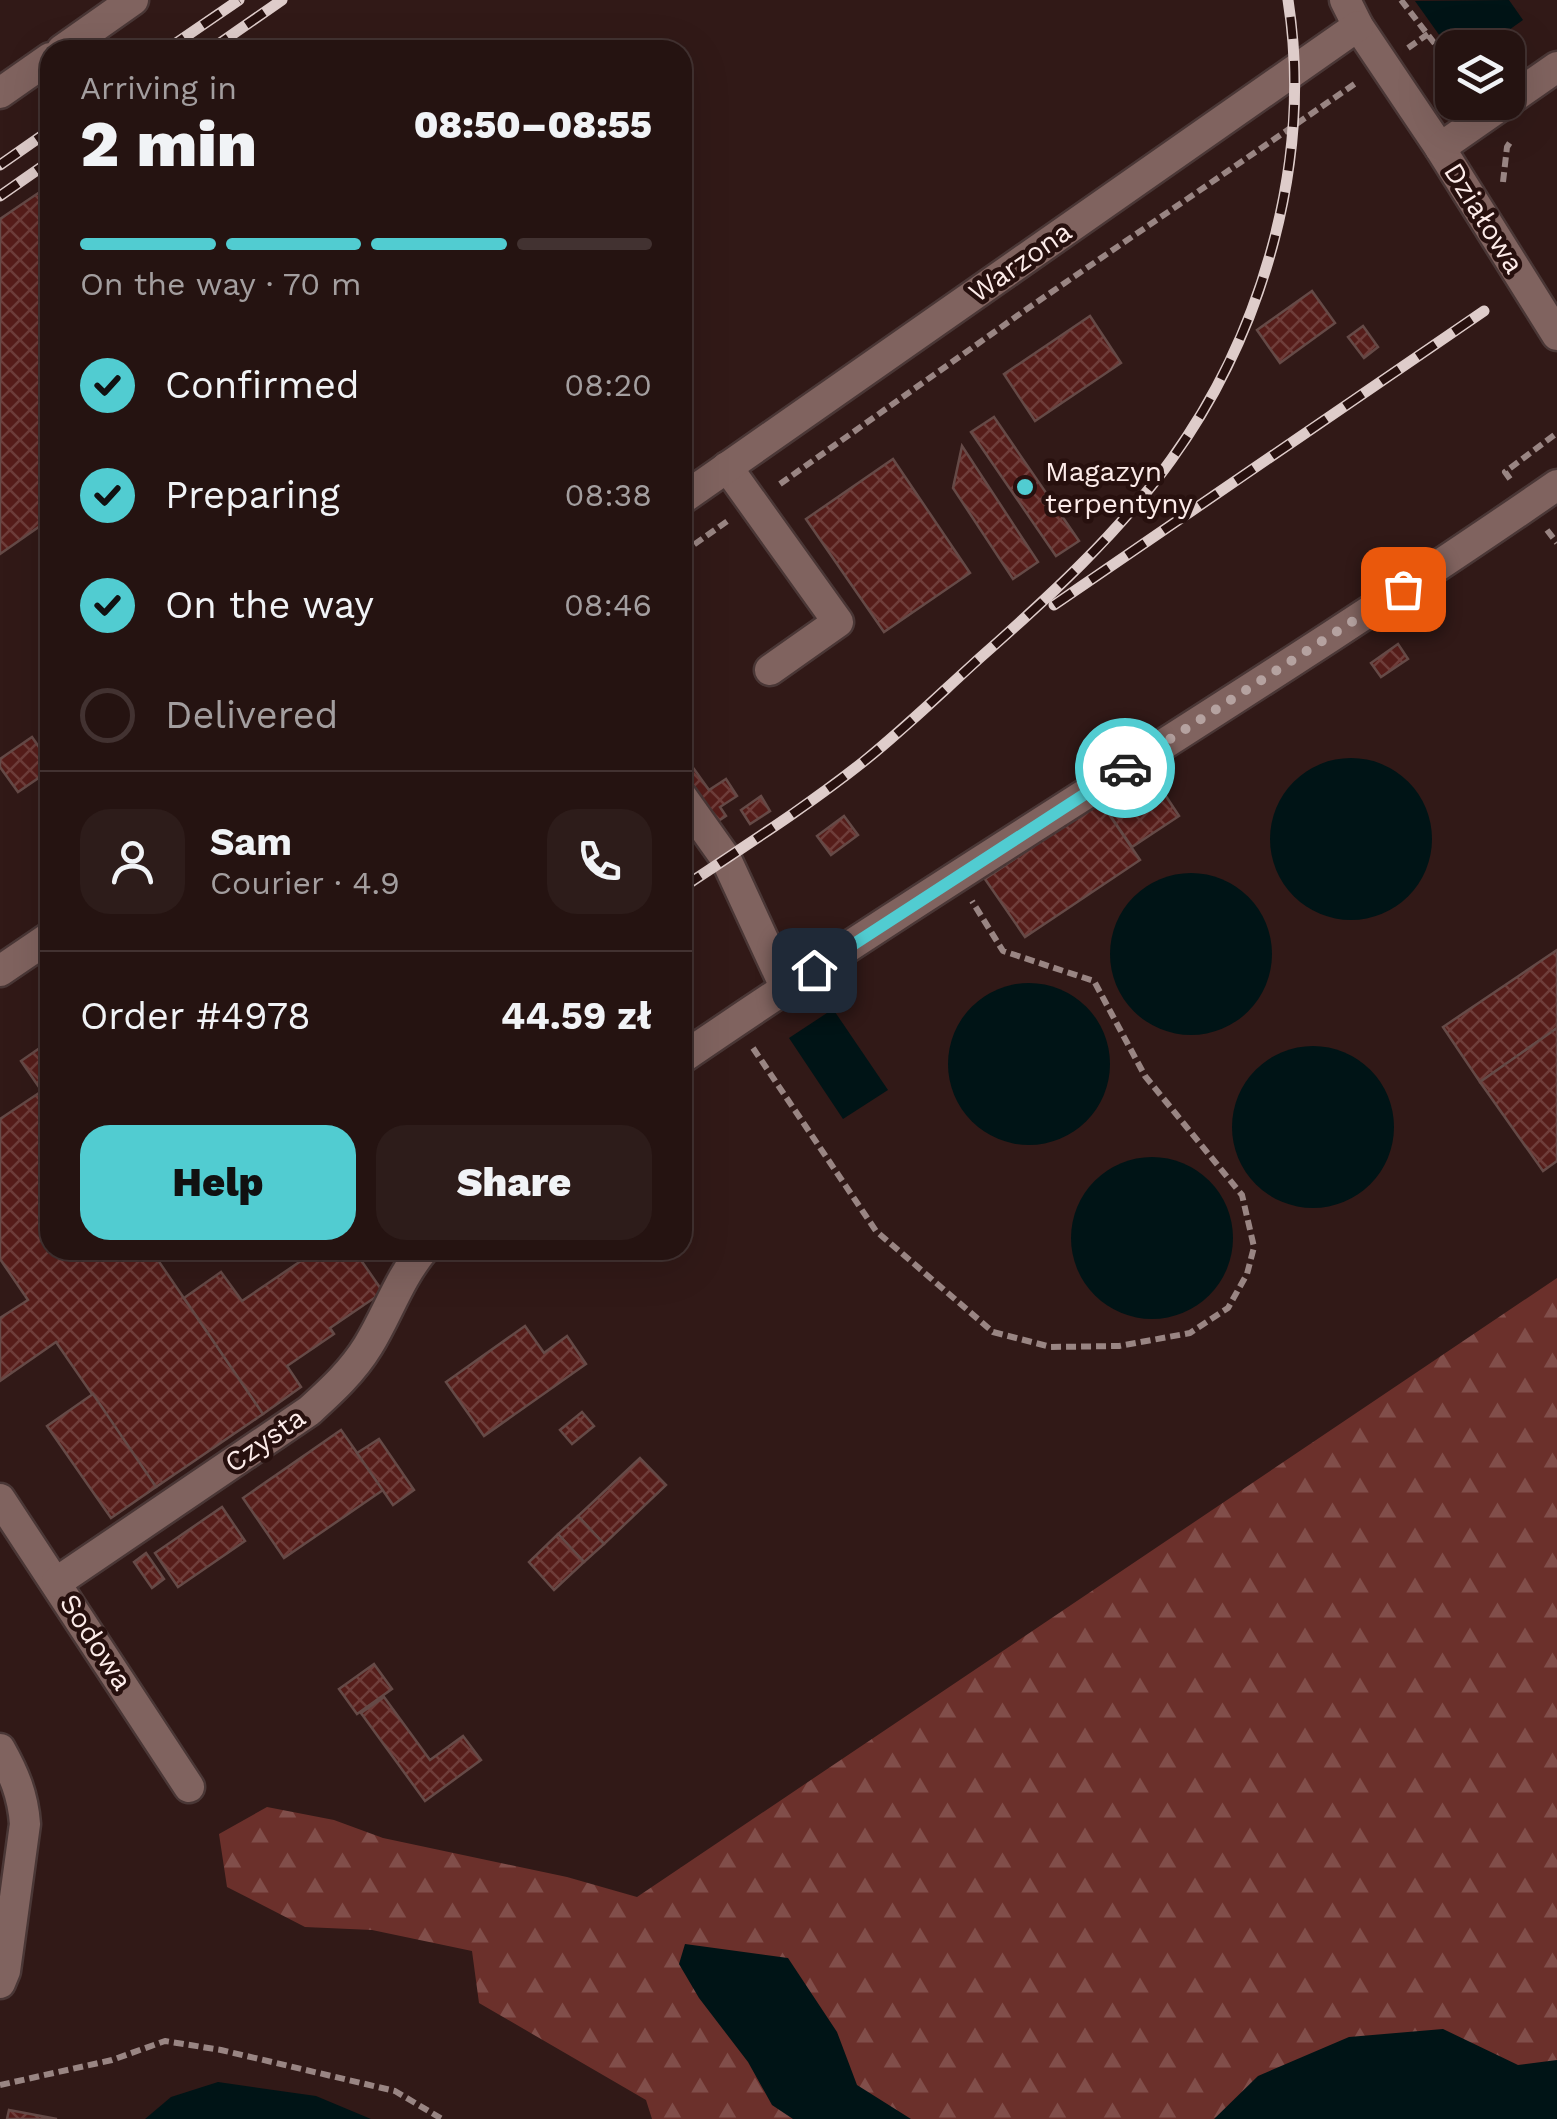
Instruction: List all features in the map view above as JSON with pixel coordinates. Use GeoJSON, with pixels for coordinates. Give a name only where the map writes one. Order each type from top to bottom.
{"type":"FeatureCollection","features":[{"type":"Feature","properties":{"kind":"street"},"geometry":{"type":"LineString","coordinates":[[76,40],[133,0]]}},
{"type":"Feature","properties":{"kind":"street","name":"Działowa"},"geometry":{"type":"LineString","coordinates":[[1352,13],[1557,335]]}},
{"type":"Feature","properties":{"kind":"street","name":"Warzona"},"geometry":{"type":"LineString","coordinates":[[692,492],[1352,13]]}},
{"type":"Feature","properties":{"kind":"street"},"geometry":{"type":"LineString","coordinates":[[0,94],[40,65]]}},
{"type":"Feature","properties":{"kind":"street"},"geometry":{"type":"LineString","coordinates":[[1525,89],[1557,67]]}},
{"type":"Feature","properties":{"kind":"street"},"geometry":{"type":"LineString","coordinates":[[1440,148],[1481,120]]}},
{"type":"Feature","properties":{"kind":"street"},"geometry":{"type":"LineString","coordinates":[[727,467],[838,622],[770,670]]}},
{"type":"Feature","properties":{"kind":"street"},"geometry":{"type":"LineString","coordinates":[[692,1051],[1449,559],[1557,484]]}},
{"type":"Feature","properties":{"kind":"street"},"geometry":{"type":"LineString","coordinates":[[692,811],[726,859],[786,988]]}},
{"type":"Feature","properties":{"kind":"street"},"geometry":{"type":"LineString","coordinates":[[0,971],[40,944]]}},
{"type":"Feature","properties":{"kind":"street","name":"Czysta"},"geometry":{"type":"LineString","coordinates":[[57,1582],[319,1402],[360,1358],[396,1286],[415,1260]]}},
{"type":"Feature","properties":{"kind":"street","name":"Sodowa"},"geometry":{"type":"LineString","coordinates":[[0,1498],[189,1787]]}},
{"type":"Feature","properties":{"kind":"street"},"geometry":{"type":"LineString","coordinates":[[0,1749],[24,1800],[25,1824],[9,1877],[5,1971],[0,1982]]}},
{"type":"Feature","properties":{"kind":"path"},"geometry":{"type":"LineString","coordinates":[[1400,0],[1435,43]]}},
{"type":"Feature","properties":{"kind":"path"},"geometry":{"type":"LineString","coordinates":[[692,546],[1024,311],[1428,34]]}},
{"type":"Feature","properties":{"kind":"path"},"geometry":{"type":"LineString","coordinates":[[1506,194],[1502,177],[1506,147],[1516,134]]}},
{"type":"Feature","properties":{"kind":"path"},"geometry":{"type":"LineString","coordinates":[[735,1022],[876,1231],[993,1332],[1052,1347],[1120,1346],[1190,1333],[1228,1308],[1247,1274],[1254,1247],[1242,1195],[1145,1076],[1094,981],[1002,950],[956,876]]}},
{"type":"Feature","properties":{"kind":"path"},"geometry":{"type":"LineString","coordinates":[[0,2086],[112,2060],[164,2041],[221,2050],[395,2091],[442,2119]]}},
{"type":"Feature","properties":{"kind":"green space"},"geometry":{"type":"Polygon","coordinates":[[[1557,1278],[1557,2119],[652,2119],[646,2100],[479,2003],[472,1951],[372,1930],[305,1927],[227,1887],[219,1834],[267,1807],[334,1820],[383,1838],[567,1877],[637,1897],[1557,1278]]]}},
{"type":"Feature","properties":{"kind":"shaded area"},"geometry":{"type":"Polygon","coordinates":[[[1509,0],[1523,20],[1509,30],[1436,30],[1415,1],[1509,0]]]}},
{"type":"Feature","properties":{"kind":"shaded area"},"geometry":{"type":"Polygon","coordinates":[[[1351,758],[1382,764],[1409,781],[1426,808],[1432,839],[1426,870],[1409,897],[1382,914],[1351,920],[1320,914],[1293,897],[1276,870],[1270,839],[1276,808],[1293,781],[1320,764],[1351,758]]]}},
{"type":"Feature","properties":{"kind":"shaded area"},"geometry":{"type":"Polygon","coordinates":[[[1191,873],[1222,879],[1248,897],[1266,923],[1272,954],[1266,985],[1248,1011],[1222,1029],[1191,1035],[1160,1029],[1134,1011],[1116,985],[1110,954],[1116,923],[1134,897],[1160,879],[1191,873]]]}},
{"type":"Feature","properties":{"kind":"shaded area"},"geometry":{"type":"Polygon","coordinates":[[[1029,983],[1060,989],[1086,1007],[1104,1033],[1110,1064],[1104,1095],[1086,1121],[1060,1139],[1029,1145],[998,1139],[972,1121],[954,1095],[948,1064],[954,1033],[972,1007],[998,989],[1029,983]]]}},
{"type":"Feature","properties":{"kind":"shaded area"},"geometry":{"type":"Polygon","coordinates":[[[833,1009],[888,1090],[843,1119],[789,1038],[833,1009]]]}},
{"type":"Feature","properties":{"kind":"shaded area"},"geometry":{"type":"Polygon","coordinates":[[[1313,1046],[1344,1052],[1370,1070],[1388,1096],[1394,1127],[1388,1158],[1370,1184],[1344,1202],[1313,1208],[1282,1202],[1256,1184],[1238,1158],[1232,1127],[1238,1096],[1256,1070],[1282,1052],[1313,1046]]]}},
{"type":"Feature","properties":{"kind":"shaded area"},"geometry":{"type":"Polygon","coordinates":[[[1152,1157],[1183,1163],[1209,1181],[1227,1207],[1233,1238],[1227,1269],[1209,1295],[1183,1313],[1152,1319],[1121,1313],[1095,1295],[1077,1269],[1071,1238],[1077,1207],[1095,1181],[1121,1163],[1152,1157]]]}},
{"type":"Feature","properties":{"kind":"shaded area"},"geometry":{"type":"Polygon","coordinates":[[[685,1944],[788,1958],[837,2032],[857,2085],[911,2119],[793,2119],[772,2105],[748,2062],[699,1998],[679,1964],[685,1944]]]}},
{"type":"Feature","properties":{"kind":"shaded area"},"geometry":{"type":"Polygon","coordinates":[[[1443,2029],[1518,2065],[1557,2060],[1557,2119],[1214,2119],[1258,2076],[1349,2037],[1443,2029]]]}},
{"type":"Feature","properties":{"kind":"shaded area"},"geometry":{"type":"Polygon","coordinates":[[[218,2082],[316,2096],[371,2119],[145,2119],[171,2097],[218,2082]]]}},
{"type":"Feature","properties":{"kind":"building"},"geometry":{"type":"Polygon","coordinates":[[[40,192],[40,526],[0,554],[0,219],[40,192]]]}},
{"type":"Feature","properties":{"kind":"building"},"geometry":{"type":"Polygon","coordinates":[[[1312,291],[1335,323],[1280,363],[1257,330],[1312,291]]]}},
{"type":"Feature","properties":{"kind":"building"},"geometry":{"type":"Polygon","coordinates":[[[1090,316],[1121,363],[1035,421],[1004,374],[1090,316]]]}},
{"type":"Feature","properties":{"kind":"building"},"geometry":{"type":"Polygon","coordinates":[[[1363,326],[1378,347],[1364,358],[1348,337],[1363,326]]]}},
{"type":"Feature","properties":{"kind":"building","name":"Magazyn terpentyny"},"geometry":{"type":"Polygon","coordinates":[[[994,417],[1079,541],[1056,556],[971,432],[994,417]]]}},
{"type":"Feature","properties":{"kind":"building"},"geometry":{"type":"Polygon","coordinates":[[[962,446],[1038,562],[1013,579],[953,488],[962,446]]]}},
{"type":"Feature","properties":{"kind":"building"},"geometry":{"type":"Polygon","coordinates":[[[893,459],[970,573],[884,632],[806,519],[893,459]]]}},
{"type":"Feature","properties":{"kind":"building"},"geometry":{"type":"Polygon","coordinates":[[[1398,644],[1408,659],[1381,677],[1371,663],[1398,644]]]}},
{"type":"Feature","properties":{"kind":"building"},"geometry":{"type":"Polygon","coordinates":[[[32,737],[40,749],[40,777],[18,792],[0,767],[0,759],[32,737]]]}},
{"type":"Feature","properties":{"kind":"building"},"geometry":{"type":"Polygon","coordinates":[[[1148,769],[1179,816],[1132,847],[1100,801],[1148,769]]]}},
{"type":"Feature","properties":{"kind":"building"},"geometry":{"type":"Polygon","coordinates":[[[692,770],[709,790],[726,779],[737,796],[720,807],[726,816],[692,838],[692,770]]]}},
{"type":"Feature","properties":{"kind":"building"},"geometry":{"type":"Polygon","coordinates":[[[761,796],[770,811],[750,824],[741,810],[761,796]]]}},
{"type":"Feature","properties":{"kind":"building"},"geometry":{"type":"Polygon","coordinates":[[[1100,801],[1140,860],[1025,937],[985,879],[1100,801]]]}},
{"type":"Feature","properties":{"kind":"building"},"geometry":{"type":"Polygon","coordinates":[[[844,816],[858,835],[831,855],[817,836],[844,816]]]}},
{"type":"Feature","properties":{"kind":"building"},"geometry":{"type":"Polygon","coordinates":[[[1557,950],[1557,1028],[1480,1082],[1443,1027],[1557,950]]]}},
{"type":"Feature","properties":{"kind":"building"},"geometry":{"type":"Polygon","coordinates":[[[1557,1028],[1557,1161],[1543,1171],[1480,1082],[1557,1028]]]}},
{"type":"Feature","properties":{"kind":"building"},"geometry":{"type":"Polygon","coordinates":[[[40,1048],[40,1089],[21,1061],[40,1048]]]}},
{"type":"Feature","properties":{"kind":"building"},"geometry":{"type":"Polygon","coordinates":[[[40,1092],[40,1260],[158,1260],[263,1414],[156,1487],[56,1342],[0,1381],[0,1318],[28,1300],[0,1259],[0,1119],[40,1092]]]}},
{"type":"Feature","properties":{"kind":"building"},"geometry":{"type":"Polygon","coordinates":[[[302,1260],[361,1260],[383,1292],[330,1328],[334,1334],[287,1366],[301,1387],[263,1414],[184,1298],[221,1272],[242,1301],[302,1260]]]}},
{"type":"Feature","properties":{"kind":"building"},"geometry":{"type":"Polygon","coordinates":[[[525,1326],[544,1353],[567,1336],[586,1364],[484,1436],[446,1382],[525,1326]]]}},
{"type":"Feature","properties":{"kind":"building"},"geometry":{"type":"Polygon","coordinates":[[[93,1394],[156,1487],[111,1518],[47,1426],[93,1394]]]}},
{"type":"Feature","properties":{"kind":"building"},"geometry":{"type":"Polygon","coordinates":[[[582,1412],[594,1426],[572,1444],[560,1430],[582,1412]]]}},
{"type":"Feature","properties":{"kind":"building"},"geometry":{"type":"Polygon","coordinates":[[[341,1430],[383,1490],[284,1558],[243,1498],[341,1430]]]}},
{"type":"Feature","properties":{"kind":"building"},"geometry":{"type":"Polygon","coordinates":[[[379,1439],[414,1490],[393,1505],[357,1453],[379,1439]]]}},
{"type":"Feature","properties":{"kind":"building"},"geometry":{"type":"Polygon","coordinates":[[[640,1458],[666,1485],[604,1544],[578,1516],[640,1458]]]}},
{"type":"Feature","properties":{"kind":"building"},"geometry":{"type":"Polygon","coordinates":[[[222,1507],[245,1541],[178,1587],[155,1553],[222,1507]]]}},
{"type":"Feature","properties":{"kind":"building"},"geometry":{"type":"Polygon","coordinates":[[[578,1516],[604,1544],[584,1562],[558,1534],[578,1516]]]}},
{"type":"Feature","properties":{"kind":"building"},"geometry":{"type":"Polygon","coordinates":[[[558,1534],[584,1562],[554,1590],[529,1562],[558,1534]]]}},
{"type":"Feature","properties":{"kind":"building"},"geometry":{"type":"Polygon","coordinates":[[[146,1553],[164,1579],[152,1588],[134,1562],[146,1553]]]}},
{"type":"Feature","properties":{"kind":"building"},"geometry":{"type":"Polygon","coordinates":[[[374,1664],[392,1689],[357,1714],[339,1689],[374,1664]]]}},
{"type":"Feature","properties":{"kind":"building"},"geometry":{"type":"Polygon","coordinates":[[[384,1697],[430,1760],[463,1736],[481,1760],[425,1801],[361,1713],[384,1697]]]}},
{"type":"Feature","properties":{"kind":"building"},"geometry":{"type":"Polygon","coordinates":[[[9,2110],[57,2119],[7,2119],[9,2110]]]}},
{"type":"Feature","properties":{"kind":"railway"},"geometry":{"type":"LineString","coordinates":[[181,40],[239,0]]}},
{"type":"Feature","properties":{"kind":"railway"},"geometry":{"type":"LineString","coordinates":[[224,40],[282,0]]}},
{"type":"Feature","properties":{"kind":"railway"},"geometry":{"type":"LineString","coordinates":[[692,881],[819,795],[893,737],[1082,563],[1171,460],[1204,410],[1232,356],[1274,241],[1293,121],[1294,60],[1288,0]]}},
{"type":"Feature","properties":{"kind":"railway"},"geometry":{"type":"LineString","coordinates":[[0,165],[40,137]]}},
{"type":"Feature","properties":{"kind":"railway"},"geometry":{"type":"LineString","coordinates":[[0,196],[40,168]]}},
{"type":"Feature","properties":{"kind":"railway"},"geometry":{"type":"LineString","coordinates":[[1054,605],[1484,311]]}},
{"type":"Feature","properties":{"kind":"way so far"},"geometry":{"type":"LineString","coordinates":[[1125,768],[1403,589]]}},
{"type":"Feature","properties":{"kind":"place","name":"Magazyn terpentyny"},"geometry":{"type":"Point","coordinates":[1025,487]}},
{"type":"Feature","properties":{"kind":"route"},"geometry":{"type":"LineString","coordinates":[[814,970],[1125,768]]}}]}
